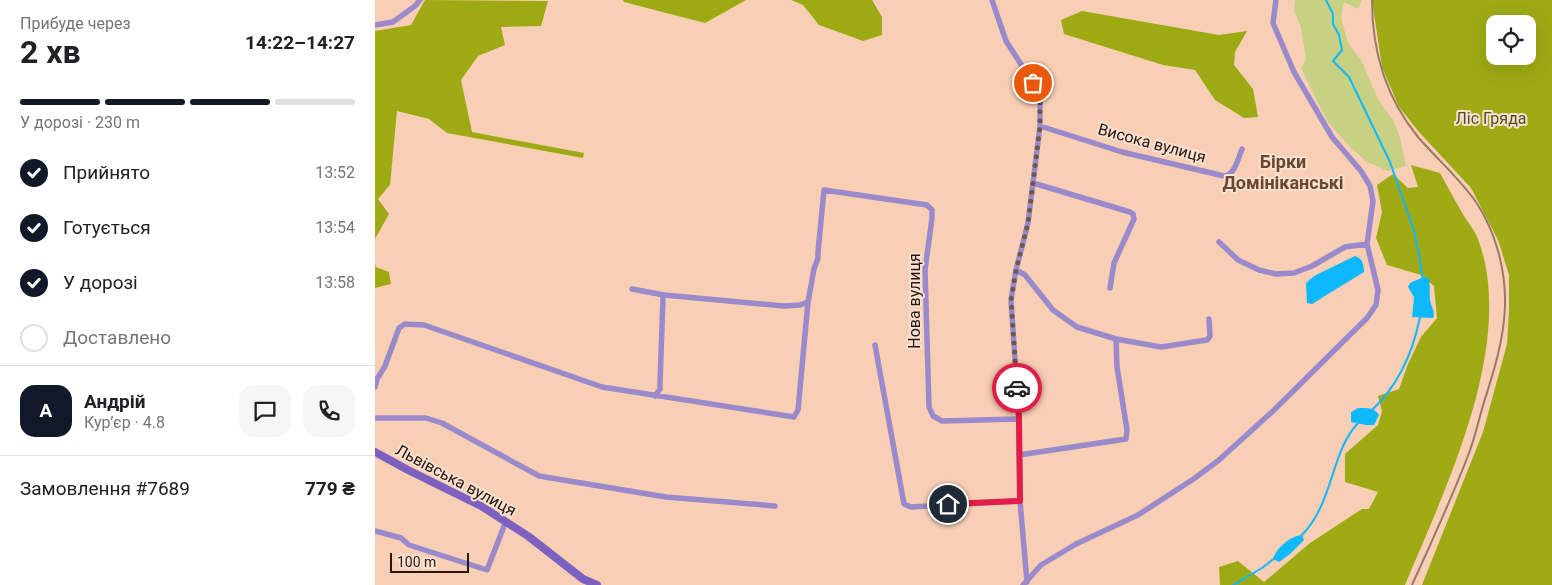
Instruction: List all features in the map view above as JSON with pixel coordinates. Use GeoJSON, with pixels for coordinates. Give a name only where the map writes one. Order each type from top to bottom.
{"type":"FeatureCollection","features":[{"type":"Feature","properties":{"kind":"main road","name":"Львівська вулиця"},"geometry":{"type":"LineString","coordinates":[[375,452],[481,506],[506,521],[583,579],[597,585]]}},
{"type":"Feature","properties":{"kind":"street"},"geometry":{"type":"LineString","coordinates":[[375,25],[393,22],[420,0]]}},
{"type":"Feature","properties":{"kind":"street"},"geometry":{"type":"LineString","coordinates":[[992,0],[1006,41],[1040,94],[1040,126],[1028,223],[1016,270],[1011,300],[1019,419],[1020,501],[1025,584]]}},
{"type":"Feature","properties":{"kind":"street"},"geometry":{"type":"LineString","coordinates":[[1025,584],[1041,565],[1076,544],[1138,515],[1219,460],[1367,318],[1376,305],[1378,290],[1367,244],[1373,201],[1370,186],[1361,171],[1332,137],[1294,72],[1273,23],[1276,0]]}},
{"type":"Feature","properties":{"kind":"street","name":"Висока вулиця"},"geometry":{"type":"LineString","coordinates":[[1040,126],[1122,152],[1224,176],[1232,173],[1242,149]]}},
{"type":"Feature","properties":{"kind":"street"},"geometry":{"type":"LineString","coordinates":[[1033,183],[1133,214],[1134,219],[1114,263],[1109,288]]}},
{"type":"Feature","properties":{"kind":"street","name":"Нова вулиця"},"geometry":{"type":"LineString","coordinates":[[808,302],[818,258],[824,190],[927,205],[932,210],[925,270],[929,407],[933,416],[942,421],[1019,419]]}},
{"type":"Feature","properties":{"kind":"street"},"geometry":{"type":"LineString","coordinates":[[1219,242],[1237,260],[1259,270],[1276,274],[1293,273],[1311,266],[1345,247],[1367,244]]}},
{"type":"Feature","properties":{"kind":"street"},"geometry":{"type":"LineString","coordinates":[[1016,270],[1025,275],[1053,310],[1077,327],[1116,339],[1161,347],[1207,340],[1210,336],[1209,319]]}},
{"type":"Feature","properties":{"kind":"street"},"geometry":{"type":"LineString","coordinates":[[632,289],[784,306],[800,306],[808,302]]}},
{"type":"Feature","properties":{"kind":"street"},"geometry":{"type":"LineString","coordinates":[[655,396],[660,389],[664,294]]}},
{"type":"Feature","properties":{"kind":"street"},"geometry":{"type":"LineString","coordinates":[[375,387],[399,328],[405,324],[424,325],[602,387],[794,417],[798,410],[808,302]]}},
{"type":"Feature","properties":{"kind":"street"},"geometry":{"type":"LineString","coordinates":[[1019,455],[1126,439],[1127,430],[1117,367],[1116,339]]}},
{"type":"Feature","properties":{"kind":"street"},"geometry":{"type":"LineString","coordinates":[[875,345],[904,504],[911,506],[1020,501]]}},
{"type":"Feature","properties":{"kind":"street"},"geometry":{"type":"LineString","coordinates":[[375,418],[426,418],[442,422],[539,476],[666,497],[775,506]]}},
{"type":"Feature","properties":{"kind":"street"},"geometry":{"type":"LineString","coordinates":[[375,531],[401,538],[409,545],[487,570],[506,521]]}},
{"type":"Feature","properties":{"kind":"green space"},"geometry":{"type":"Polygon","coordinates":[[[425,0],[548,1],[541,26],[501,27],[505,45],[478,56],[461,80],[472,132],[584,153],[583,158],[447,133],[429,119],[397,111],[390,185],[378,199],[389,214],[375,239],[375,31],[411,25],[425,0]]]}},
{"type":"Feature","properties":{"kind":"green space"},"geometry":{"type":"Polygon","coordinates":[[[623,0],[746,0],[705,23],[624,2],[623,0]]]}},
{"type":"Feature","properties":{"kind":"green space"},"geometry":{"type":"Polygon","coordinates":[[[791,0],[872,0],[882,17],[882,35],[863,41],[819,25],[803,5],[791,0]]]}},
{"type":"Feature","properties":{"kind":"green space"},"geometry":{"type":"Polygon","coordinates":[[[1295,0],[1362,0],[1358,9],[1344,2],[1341,18],[1348,43],[1361,60],[1379,101],[1393,120],[1400,137],[1406,166],[1388,171],[1367,162],[1350,147],[1327,121],[1301,68],[1306,59],[1301,27],[1294,11],[1295,0]]]}},
{"type":"Feature","properties":{"kind":"green space","name":"Ліс Гряда"},"geometry":{"type":"Polygon","coordinates":[[[1372,0],[1552,0],[1552,585],[1422,585],[1483,432],[1507,344],[1509,275],[1498,240],[1471,188],[1419,132],[1399,107],[1382,67],[1372,0]]]}},
{"type":"Feature","properties":{"kind":"green space"},"geometry":{"type":"Polygon","coordinates":[[[1082,11],[1219,35],[1247,31],[1235,52],[1234,65],[1253,89],[1258,117],[1244,118],[1215,100],[1195,70],[1163,65],[1064,34],[1061,20],[1082,11]]]}},
{"type":"Feature","properties":{"kind":"green space"},"geometry":{"type":"Polygon","coordinates":[[[1411,165],[1440,173],[1477,236],[1488,280],[1489,323],[1483,369],[1471,415],[1439,505],[1405,585],[1220,585],[1219,567],[1238,561],[1264,582],[1310,543],[1362,509],[1369,509],[1378,492],[1345,482],[1345,454],[1378,425],[1382,411],[1378,396],[1399,389],[1421,337],[1437,318],[1434,286],[1421,275],[1387,265],[1376,238],[1382,212],[1377,185],[1393,174],[1408,188],[1418,187],[1411,165]]]}},
{"type":"Feature","properties":{"kind":"green space"},"geometry":{"type":"Polygon","coordinates":[[[375,264],[376,267],[389,272],[391,284],[375,288],[375,264]]]}},
{"type":"Feature","properties":{"kind":"water"},"geometry":{"type":"Polygon","coordinates":[[[1355,256],[1362,262],[1364,272],[1312,304],[1307,303],[1306,283],[1314,276],[1355,256]]]}},
{"type":"Feature","properties":{"kind":"water"},"geometry":{"type":"Polygon","coordinates":[[[1428,277],[1430,301],[1434,313],[1433,318],[1412,317],[1414,297],[1408,287],[1410,283],[1428,277]]]}},
{"type":"Feature","properties":{"kind":"water"},"geometry":{"type":"Polygon","coordinates":[[[1358,408],[1370,408],[1377,412],[1379,415],[1374,425],[1351,422],[1351,412],[1358,408]]]}},
{"type":"Feature","properties":{"kind":"water"},"geometry":{"type":"Polygon","coordinates":[[[1302,535],[1304,540],[1290,554],[1279,562],[1273,559],[1285,543],[1293,537],[1302,535]]]}},
{"type":"Feature","properties":{"kind":"waterway"},"geometry":{"type":"LineString","coordinates":[[1326,0],[1333,14],[1333,24],[1339,35],[1342,50],[1333,61],[1349,77],[1390,162],[1414,231],[1423,280]]}},
{"type":"Feature","properties":{"kind":"waterway"},"geometry":{"type":"LineString","coordinates":[[1371,411],[1397,380],[1409,356],[1420,317]]}},
{"type":"Feature","properties":{"kind":"waterway"},"geometry":{"type":"LineString","coordinates":[[1301,536],[1312,523],[1320,509],[1342,449],[1358,423]]}},
{"type":"Feature","properties":{"kind":"waterway"},"geometry":{"type":"LineString","coordinates":[[1233,585],[1275,558]]}},
{"type":"Feature","properties":{"kind":"railway"},"geometry":{"type":"LineString","coordinates":[[1372,0],[1378,55],[1389,90],[1397,106],[1418,137],[1462,185],[1483,214],[1494,239],[1502,266],[1505,293],[1501,343],[1473,441],[1449,503],[1412,585]]}},
{"type":"Feature","properties":{"kind":"way so far"},"geometry":{"type":"LineString","coordinates":[[1017,388],[1011,300],[1016,270],[1028,223],[1040,126],[1040,94],[1033,83]]}},
{"type":"Feature","properties":{"kind":"district","name":"Бірки Домініканські"},"geometry":{"type":"Point","coordinates":[1283,171]}},
{"type":"Feature","properties":{"kind":"route"},"geometry":{"type":"LineString","coordinates":[[948,504],[1020,501],[1017,388]]}}]}
